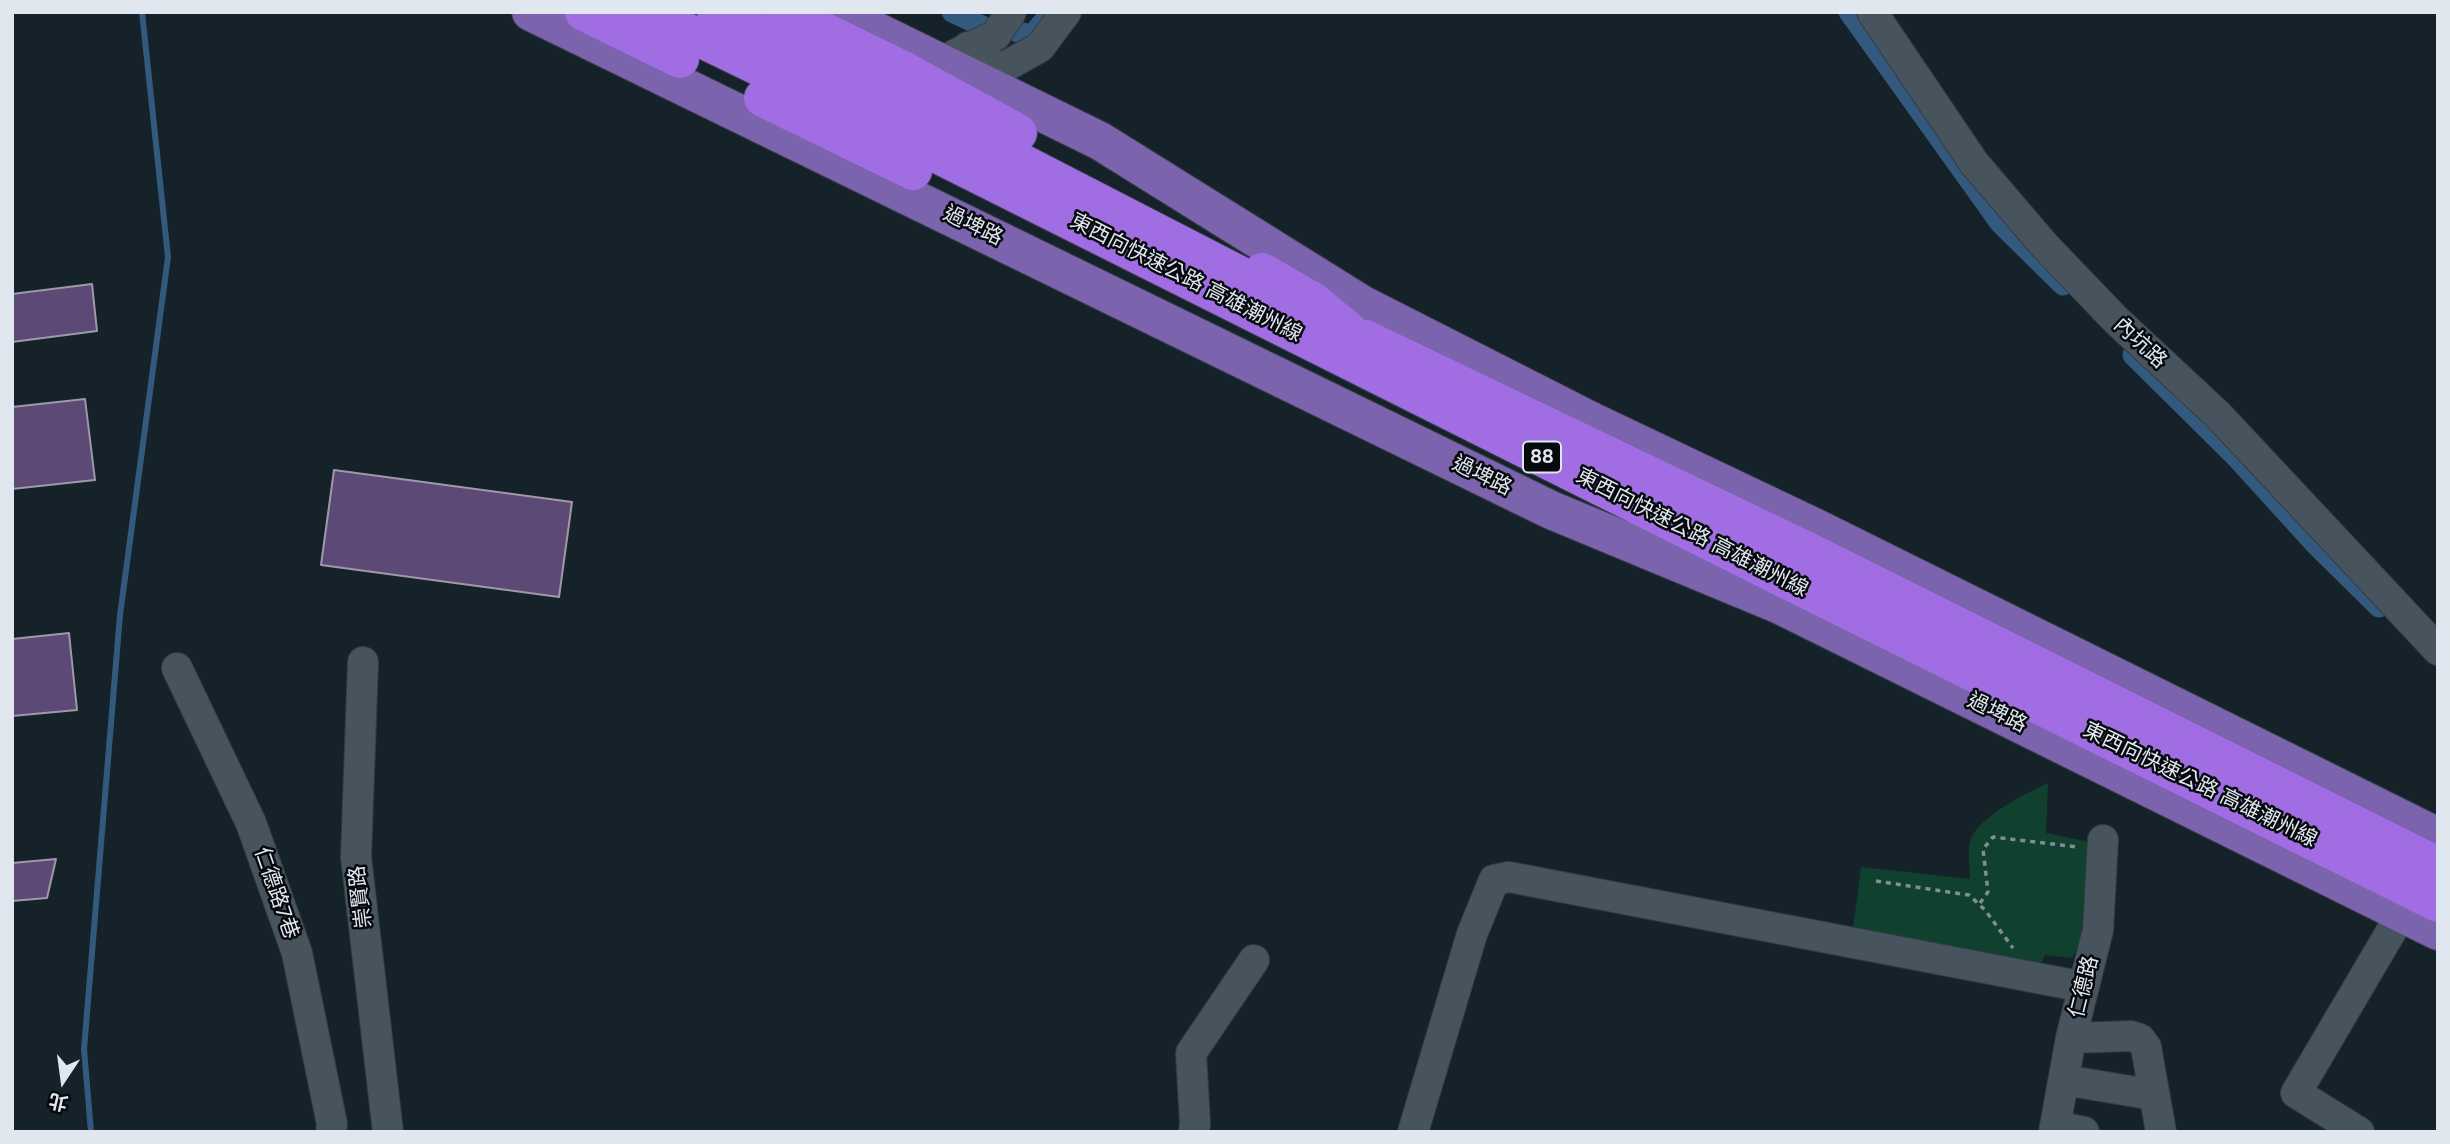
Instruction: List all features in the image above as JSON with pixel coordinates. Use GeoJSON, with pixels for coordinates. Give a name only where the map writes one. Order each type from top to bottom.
{"type":"FeatureCollection","features":[{"type":"Feature","properties":{"kind":"highway"},"geometry":{"type":"LineString","coordinates":[[584,12],[1328,375],[1558,481],[1791,582]]}},
{"type":"Feature","properties":{"kind":"highway","name":"東西向快速公路 高雄潮州線"},"geometry":{"type":"LineString","coordinates":[[646,12],[890,130],[2438,904]]}},
{"type":"Feature","properties":{"kind":"highway","name":"東西向快速公路 高雄潮州線"},"geometry":{"type":"LineString","coordinates":[[716,12],[890,95],[1350,332],[1807,551],[2438,866]]}},
{"type":"Feature","properties":{"kind":"highway"},"geometry":{"type":"LineString","coordinates":[[785,12],[901,69],[1087,170],[1314,302],[1350,332]]}},
{"type":"Feature","properties":{"kind":"main road","name":"過埤路"},"geometry":{"type":"LineString","coordinates":[[531,12],[1551,510],[1780,605],[2438,931]]}},
{"type":"Feature","properties":{"kind":"main road"},"geometry":{"type":"LineString","coordinates":[[837,12],[955,55],[1100,141],[1363,306],[1591,421],[1818,529],[2438,836]]}},
{"type":"Feature","properties":{"kind":"street"},"geometry":{"type":"LineString","coordinates":[[955,55],[996,36],[1011,12]]}},
{"type":"Feature","properties":{"kind":"street"},"geometry":{"type":"LineString","coordinates":[[955,55],[1001,69],[1040,47],[1066,12]]}},
{"type":"Feature","properties":{"kind":"street","name":"內坑路"},"geometry":{"type":"LineString","coordinates":[[1872,12],[1974,163],[2044,246],[2116,320],[2218,415],[2438,650]]}},
{"type":"Feature","properties":{"kind":"street","name":"崇賢路"},"geometry":{"type":"LineString","coordinates":[[363,662],[356,857],[388,1132]]}},
{"type":"Feature","properties":{"kind":"street","name":"仁德路7巷"},"geometry":{"type":"LineString","coordinates":[[177,668],[251,823],[297,954],[332,1124],[331,1132]]}},
{"type":"Feature","properties":{"kind":"street","name":"仁德路"},"geometry":{"type":"LineString","coordinates":[[2064,1130],[2064,1080],[2071,1038],[2098,930],[2103,845]]}},
{"type":"Feature","properties":{"kind":"street"},"geometry":{"type":"LineString","coordinates":[[1413,1132],[1472,934],[1494,880],[1509,877],[2084,988]]}},
{"type":"Feature","properties":{"kind":"street"},"geometry":{"type":"LineString","coordinates":[[2359,1132],[2296,1093],[2402,913]]}},
{"type":"Feature","properties":{"kind":"street"},"geometry":{"type":"LineString","coordinates":[[1194,1132],[1191,1054],[1254,960]]}},
{"type":"Feature","properties":{"kind":"street"},"geometry":{"type":"LineString","coordinates":[[2071,1038],[2130,1036],[2140,1039],[2146,1047],[2161,1132]]}},
{"type":"Feature","properties":{"kind":"street"},"geometry":{"type":"LineString","coordinates":[[2064,1080],[2154,1095]]}},
{"type":"Feature","properties":{"kind":"path"},"geometry":{"type":"LineString","coordinates":[[1980,903],[1988,892],[1983,849],[1993,837],[2103,845]]}},
{"type":"Feature","properties":{"kind":"path"},"geometry":{"type":"LineString","coordinates":[[1876,881],[1969,895],[1980,903],[2021,961],[2022,976]]}},
{"type":"Feature","properties":{"kind":"green space"},"geometry":{"type":"Polygon","coordinates":[[[2048,783],[2046,833],[2090,842],[2090,923],[2072,958],[2045,955],[2040,965],[1853,929],[1861,867],[1970,879],[1969,845],[1982,823],[2004,807],[2048,783]]]}},
{"type":"Feature","properties":{"kind":"building"},"geometry":{"type":"Polygon","coordinates":[[[92,284],[97,331],[12,342],[12,294],[92,284]]]}},
{"type":"Feature","properties":{"kind":"building"},"geometry":{"type":"Polygon","coordinates":[[[85,399],[95,480],[12,489],[12,407],[85,399]]]}},
{"type":"Feature","properties":{"kind":"building"},"geometry":{"type":"Polygon","coordinates":[[[334,470],[572,502],[559,597],[321,565],[334,470]]]}},
{"type":"Feature","properties":{"kind":"building"},"geometry":{"type":"Polygon","coordinates":[[[69,633],[77,710],[12,716],[12,639],[69,633]]]}},
{"type":"Feature","properties":{"kind":"building"},"geometry":{"type":"Polygon","coordinates":[[[56,859],[47,898],[12,901],[12,863],[56,859]]]}},
{"type":"Feature","properties":{"kind":"waterway"},"geometry":{"type":"LineString","coordinates":[[91,1132],[84,1049],[120,615],[168,257],[142,12]]}},
{"type":"Feature","properties":{"kind":"waterway"},"geometry":{"type":"LineString","coordinates":[[952,12],[982,26]]}},
{"type":"Feature","properties":{"kind":"waterway"},"geometry":{"type":"LineString","coordinates":[[1849,12],[2000,223],[2063,285]]}},
{"type":"Feature","properties":{"kind":"waterway"},"geometry":{"type":"LineString","coordinates":[[1018,32],[1032,35],[1050,14]]}},
{"type":"Feature","properties":{"kind":"waterway"},"geometry":{"type":"LineString","coordinates":[[2133,355],[2235,456],[2315,544],[2379,607]]}}]}
